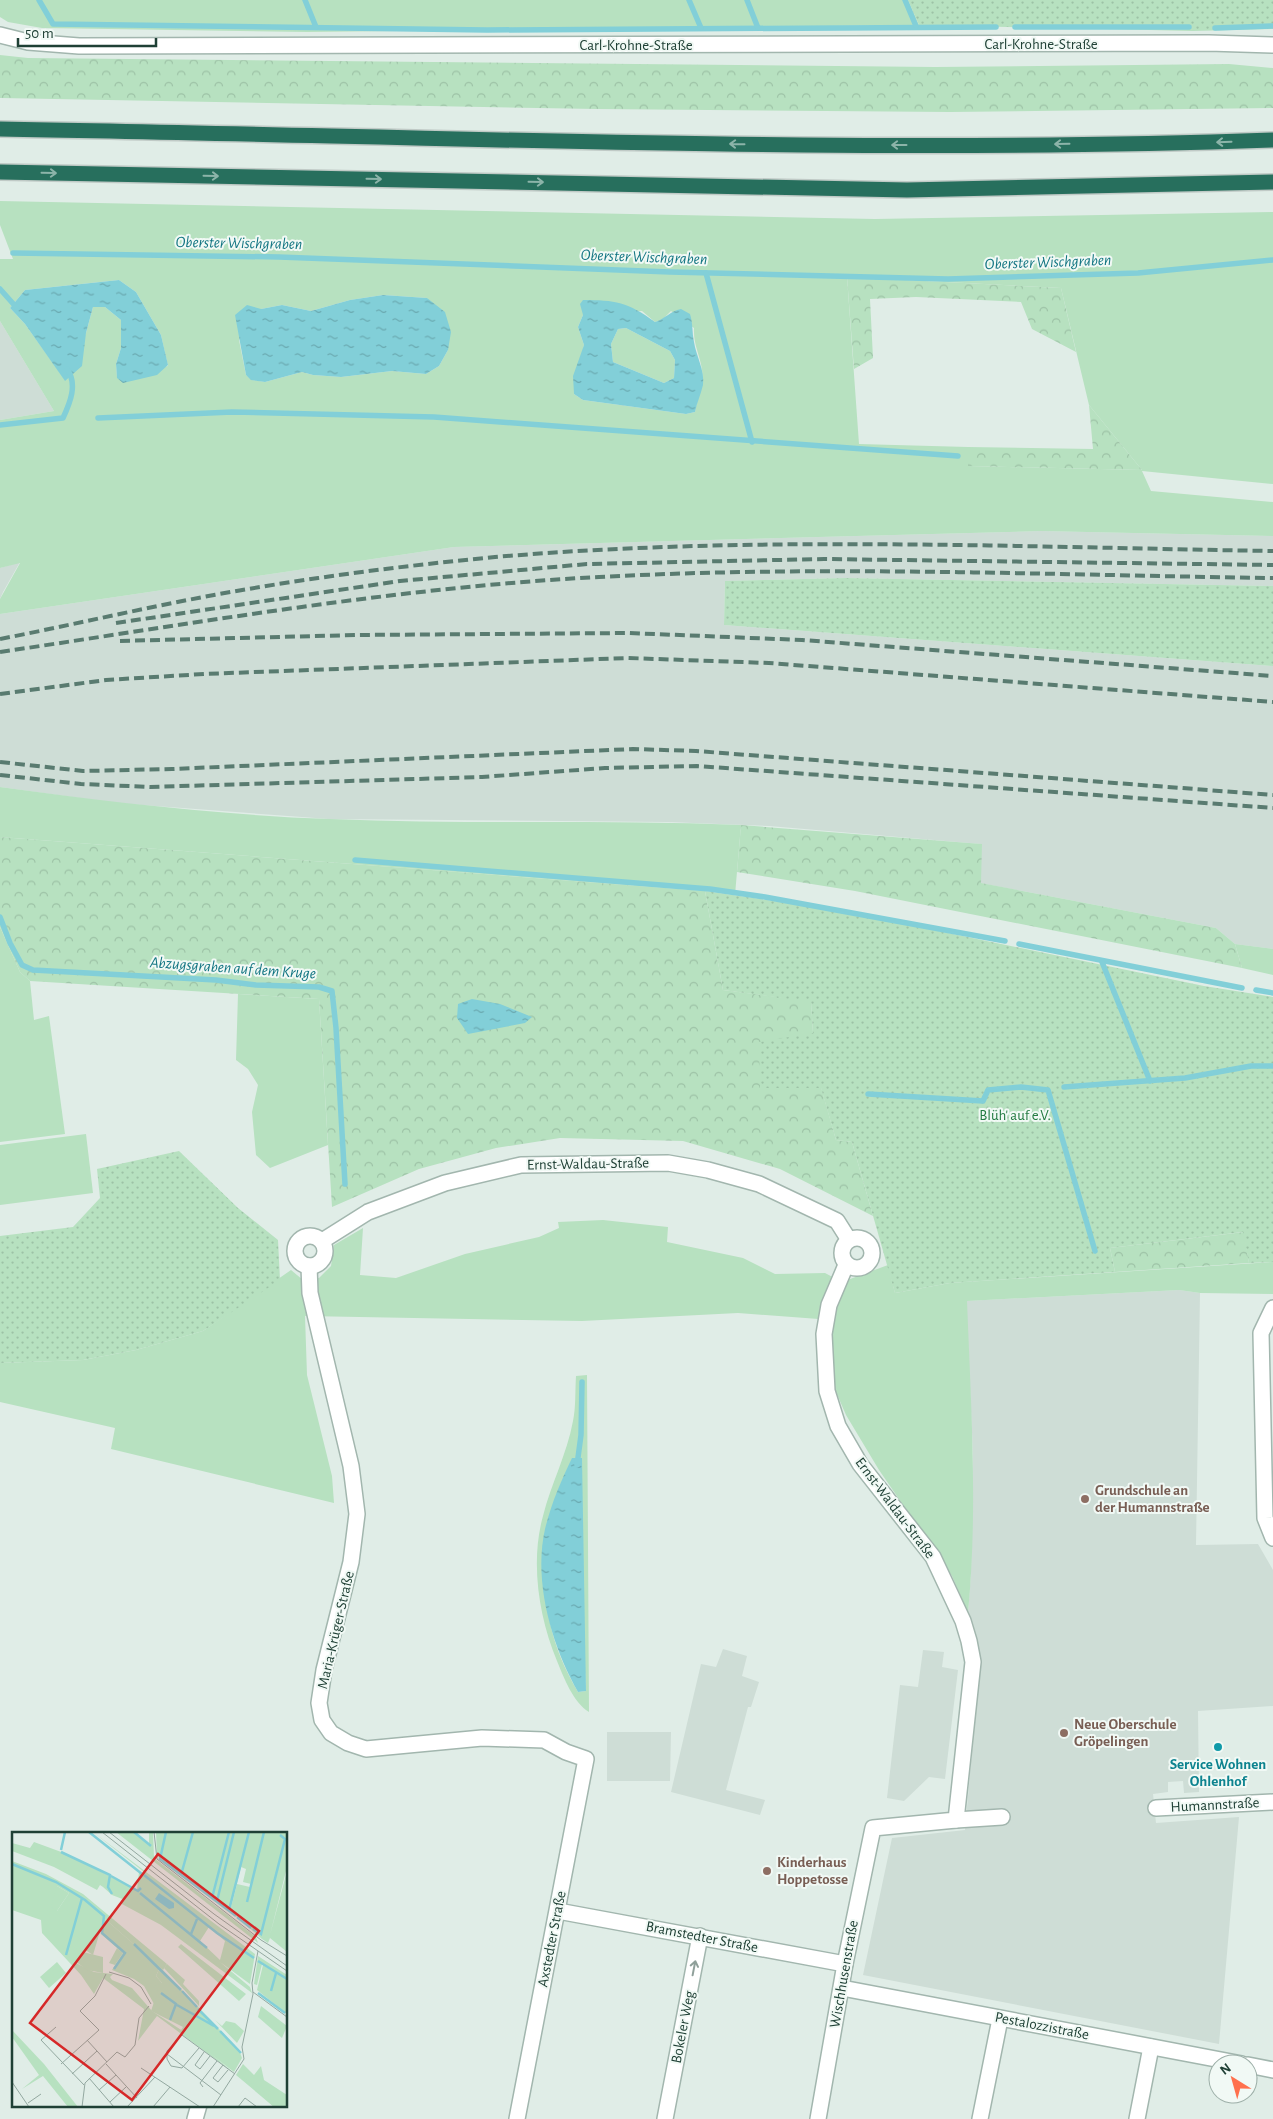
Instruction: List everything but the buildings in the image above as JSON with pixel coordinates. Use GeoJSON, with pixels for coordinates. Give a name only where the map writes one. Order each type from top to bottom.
{"type":"FeatureCollection","features":[{"type":"Feature","properties":{"kind":"highway"},"geometry":{"type":"LineString","coordinates":[[0,129],[810,145],[1158,144],[1273,140]]}},
{"type":"Feature","properties":{"kind":"highway"},"geometry":{"type":"LineString","coordinates":[[0,172],[907,190],[1273,182]]}},
{"type":"Feature","properties":{"kind":"street","name":"Carl-Krohne-Straße"},"geometry":{"type":"LineString","coordinates":[[0,34],[28,42],[79,46],[1209,43],[1273,45]]}},
{"type":"Feature","properties":{"kind":"street","name":"Ernst-Waldau-Straße"},"geometry":{"type":"LineString","coordinates":[[322,1241],[368,1212],[445,1183],[521,1165],[668,1163],[708,1170],[758,1184],[837,1221],[848,1240],[842,1249],[843,1260],[846,1265],[829,1305],[824,1334],[827,1391],[838,1426],[860,1464],[933,1557],[963,1621],[969,1641],[973,1662],[956,1820]]}},
{"type":"Feature","properties":{"kind":"street"},"geometry":{"type":"LineString","coordinates":[[313,1236],[322,1241],[325,1247],[324,1258],[320,1263],[309,1266],[298,1261],[294,1251],[296,1245],[303,1237],[313,1236]]}},
{"type":"Feature","properties":{"kind":"street"},"geometry":{"type":"LineString","coordinates":[[846,1265],[857,1269],[863,1268],[871,1259],[872,1253],[866,1241],[860,1238],[848,1240]]}},
{"type":"Feature","properties":{"kind":"street","name":"Maria-Krüger-Straße"},"geometry":{"type":"LineString","coordinates":[[309,1266],[310,1293],[351,1466],[357,1514],[351,1562],[324,1670],[319,1703],[322,1720],[331,1732],[348,1743],[366,1749],[482,1738],[544,1740],[566,1752],[586,1759]]}},
{"type":"Feature","properties":{"kind":"street"},"geometry":{"type":"LineString","coordinates":[[1273,1308],[1261,1333],[1265,1518],[1273,1538]]}},
{"type":"Feature","properties":{"kind":"street","name":"Axstedter Straße"},"geometry":{"type":"LineString","coordinates":[[517,2119],[586,1759]]}},
{"type":"Feature","properties":{"kind":"street","name":"Humannstraße"},"geometry":{"type":"LineString","coordinates":[[1156,1808],[1273,1802]]}},
{"type":"Feature","properties":{"kind":"street"},"geometry":{"type":"LineString","coordinates":[[956,1820],[1002,1817]]}},
{"type":"Feature","properties":{"kind":"street","name":"Wischhusenstraße"},"geometry":{"type":"LineString","coordinates":[[818,2119],[845,1964],[873,1828],[956,1820]]}},
{"type":"Feature","properties":{"kind":"street","name":"Bramstedter Straße"},"geometry":{"type":"LineString","coordinates":[[558,1911],[845,1964]]}},
{"type":"Feature","properties":{"kind":"street","name":"Bokeler Weg"},"geometry":{"type":"LineString","coordinates":[[665,2119],[700,1936]]}},
{"type":"Feature","properties":{"kind":"street","name":"Pestalozzistraße"},"geometry":{"type":"LineString","coordinates":[[842,1988],[1208,2057]]}},
{"type":"Feature","properties":{"kind":"street"},"geometry":{"type":"LineString","coordinates":[[980,2119],[1000,2019]]}},
{"type":"Feature","properties":{"kind":"street"},"geometry":{"type":"LineString","coordinates":[[1137,2119],[1151,2046]]}},
{"type":"Feature","properties":{"kind":"street"},"geometry":{"type":"LineString","coordinates":[[1258,2067],[1273,2070]]}},
{"type":"Feature","properties":{"kind":"street"},"geometry":{"type":"LineString","coordinates":[[196,2119],[199,2106]]}},
{"type":"Feature","properties":{"kind":"shaded area"},"geometry":{"type":"Polygon","coordinates":[[[0,321],[54,411],[0,420],[0,321]]]}},
{"type":"Feature","properties":{"kind":"shaded area"},"geometry":{"type":"Polygon","coordinates":[[[1041,531],[1273,536],[1273,586],[846,578],[725,581],[724,625],[1273,666],[1273,949],[1235,944],[1216,928],[980,883],[981,844],[769,826],[668,822],[329,819],[115,803],[0,787],[0,614],[454,547],[1041,531]]]}},
{"type":"Feature","properties":{"kind":"shaded area"},"geometry":{"type":"Polygon","coordinates":[[[20,562],[3,592],[0,599],[0,568],[20,562]]]}},
{"type":"Feature","properties":{"kind":"shaded area"},"geometry":{"type":"Polygon","coordinates":[[[1179,1290],[1200,1293],[1196,1545],[1258,1544],[1273,1570],[1273,1706],[1198,1711],[1199,1792],[1184,1793],[1183,1781],[1168,1782],[1168,1792],[1153,1794],[1156,1823],[1239,1817],[1219,2044],[863,1975],[892,1838],[965,1830],[980,1661],[968,1613],[971,1573],[973,1454],[966,1301],[1179,1290]]]}},
{"type":"Feature","properties":{"kind":"shaded area"},"geometry":{"type":"Polygon","coordinates":[[[723,1649],[747,1656],[742,1676],[759,1682],[751,1707],[748,1707],[726,1790],[765,1800],[760,1815],[671,1792],[701,1664],[716,1667],[723,1649]]]}},
{"type":"Feature","properties":{"kind":"shaded area"},"geometry":{"type":"Polygon","coordinates":[[[923,1650],[944,1652],[942,1667],[958,1670],[945,1779],[929,1777],[904,1801],[887,1798],[900,1685],[918,1687],[923,1650]]]}},
{"type":"Feature","properties":{"kind":"shaded area"},"geometry":{"type":"Polygon","coordinates":[[[607,1732],[671,1732],[670,1781],[607,1781],[607,1732]]]}},
{"type":"Feature","properties":{"kind":"green space"},"geometry":{"type":"Polygon","coordinates":[[[0,0],[908,0],[919,25],[307,32],[42,28],[8,22],[0,17],[0,0]]]}},
{"type":"Feature","properties":{"kind":"green space"},"geometry":{"type":"Polygon","coordinates":[[[908,0],[1273,0],[1273,29],[1193,31],[919,25],[908,0]]]}},
{"type":"Feature","properties":{"kind":"green space"},"geometry":{"type":"Polygon","coordinates":[[[0,55],[28,58],[935,67],[1229,64],[1273,68],[1273,108],[950,112],[596,109],[0,98],[0,55]]]}},
{"type":"Feature","properties":{"kind":"green space"},"geometry":{"type":"Polygon","coordinates":[[[0,201],[875,219],[1273,212],[1273,484],[1142,471],[1151,491],[1273,502],[1273,536],[1041,531],[454,547],[0,614],[0,599],[20,563],[0,568],[0,420],[54,411],[0,321],[0,259],[13,259],[0,225],[0,201]],[[847,277],[859,444],[968,447],[969,466],[1142,470],[1089,405],[1061,288],[847,277]],[[119,280],[25,290],[10,308],[25,324],[65,380],[86,333],[93,307],[105,307],[121,320],[121,348],[116,364],[117,377],[168,366],[161,335],[136,292],[119,280]],[[383,295],[350,300],[311,311],[282,305],[261,309],[239,340],[246,375],[252,380],[265,382],[302,372],[313,375],[341,377],[392,371],[426,374],[439,366],[448,350],[427,298],[383,295]],[[642,311],[583,315],[578,327],[584,345],[574,394],[583,400],[686,414],[695,412],[702,376],[694,328],[671,311],[662,320],[655,322],[642,311]]]}},
{"type":"Feature","properties":{"kind":"green space"},"geometry":{"type":"Polygon","coordinates":[[[847,277],[1061,288],[1076,352],[1032,329],[1021,302],[916,297],[870,299],[873,358],[854,369],[847,277]]]}},
{"type":"Feature","properties":{"kind":"green space"},"geometry":{"type":"Polygon","coordinates":[[[626,328],[670,351],[675,360],[674,378],[664,383],[613,362],[611,344],[618,329],[626,328]]]}},
{"type":"Feature","properties":{"kind":"green space"},"geometry":{"type":"Polygon","coordinates":[[[1089,405],[1142,470],[968,466],[968,447],[1093,449],[1089,405]]]}},
{"type":"Feature","properties":{"kind":"green space"},"geometry":{"type":"Polygon","coordinates":[[[846,578],[1273,586],[1273,666],[724,625],[725,581],[846,578]]]}},
{"type":"Feature","properties":{"kind":"green space"},"geometry":{"type":"Polygon","coordinates":[[[0,787],[165,807],[289,817],[433,822],[638,822],[741,825],[735,895],[705,891],[0,837],[0,787]]]}},
{"type":"Feature","properties":{"kind":"green space"},"geometry":{"type":"Polygon","coordinates":[[[741,825],[982,844],[981,883],[1216,928],[1235,944],[1242,968],[855,891],[737,872],[741,825]]]}},
{"type":"Feature","properties":{"kind":"green space"},"geometry":{"type":"Polygon","coordinates":[[[0,837],[705,891],[723,990],[811,1001],[813,1033],[760,1087],[821,1087],[836,1140],[852,1142],[873,1216],[780,1169],[683,1141],[560,1138],[496,1148],[419,1169],[332,1207],[319,999],[30,981],[20,972],[0,927],[0,837]]]}},
{"type":"Feature","properties":{"kind":"green space","name":"Blüh' auf e.V."},"geometry":{"type":"Polygon","coordinates":[[[705,891],[842,911],[1204,986],[1273,997],[1273,1262],[1249,1263],[1243,1232],[1110,1248],[1115,1272],[950,1283],[895,1293],[852,1142],[836,1140],[821,1088],[760,1088],[759,1042],[813,1033],[811,1002],[723,990],[705,891]]]}},
{"type":"Feature","properties":{"kind":"green space"},"geometry":{"type":"Polygon","coordinates":[[[0,927],[20,972],[30,981],[34,1020],[49,1016],[65,1134],[0,1142],[0,927]]]}},
{"type":"Feature","properties":{"kind":"green space"},"geometry":{"type":"Polygon","coordinates":[[[1235,944],[1273,949],[1273,975],[1242,968],[1235,944]]]}},
{"type":"Feature","properties":{"kind":"green space"},"geometry":{"type":"Polygon","coordinates":[[[238,994],[319,999],[328,1145],[270,1168],[256,1155],[252,1112],[258,1085],[248,1069],[236,1060],[238,994]]]}},
{"type":"Feature","properties":{"kind":"green space"},"geometry":{"type":"Polygon","coordinates":[[[86,1134],[93,1193],[0,1205],[0,1145],[86,1134]]]}},
{"type":"Feature","properties":{"kind":"green space"},"geometry":{"type":"Polygon","coordinates":[[[179,1151],[238,1208],[278,1240],[280,1280],[203,1331],[136,1350],[83,1360],[0,1363],[0,1236],[73,1227],[100,1198],[97,1169],[179,1151]]]}},
{"type":"Feature","properties":{"kind":"green space"},"geometry":{"type":"Polygon","coordinates":[[[603,1220],[668,1227],[667,1242],[743,1258],[775,1274],[825,1273],[842,1282],[888,1265],[895,1293],[950,1283],[1273,1262],[1273,1294],[1200,1293],[1179,1290],[967,1301],[973,1496],[973,1535],[968,1613],[952,1576],[879,1470],[846,1415],[830,1378],[832,1320],[738,1313],[582,1321],[305,1316],[307,1375],[332,1476],[334,1503],[111,1449],[115,1428],[0,1402],[0,1363],[83,1360],[136,1350],[203,1331],[291,1270],[303,1280],[319,1278],[331,1266],[334,1245],[363,1228],[360,1275],[396,1278],[465,1254],[539,1237],[559,1228],[558,1222],[603,1220]]]}},
{"type":"Feature","properties":{"kind":"green space"},"geometry":{"type":"Polygon","coordinates":[[[1244,1232],[1249,1263],[1115,1272],[1110,1248],[1244,1232]]]}},
{"type":"Feature","properties":{"kind":"green space"},"geometry":{"type":"Polygon","coordinates":[[[587,1375],[589,1712],[578,1702],[570,1689],[551,1644],[541,1608],[537,1571],[537,1552],[543,1516],[567,1445],[573,1421],[576,1376],[587,1375]],[[542,1567],[546,1602],[556,1646],[578,1692],[586,1691],[585,1671],[542,1567]]]}},
{"type":"Feature","properties":{"kind":"water"},"geometry":{"type":"Polygon","coordinates":[[[119,280],[136,292],[161,335],[168,365],[157,375],[123,383],[117,378],[116,364],[121,348],[121,320],[105,307],[93,307],[86,333],[82,366],[65,381],[25,324],[10,308],[25,290],[119,280]]]}},
{"type":"Feature","properties":{"kind":"water"},"geometry":{"type":"Polygon","coordinates":[[[383,295],[427,298],[445,312],[451,332],[448,350],[439,366],[426,374],[392,371],[341,377],[313,375],[302,372],[265,382],[251,380],[246,375],[235,315],[247,305],[261,309],[282,305],[311,311],[350,300],[383,295]]]}},
{"type":"Feature","properties":{"kind":"water"},"geometry":{"type":"Polygon","coordinates":[[[583,300],[613,302],[629,306],[655,322],[681,309],[690,314],[693,338],[702,368],[703,379],[695,412],[686,414],[583,400],[574,394],[573,376],[584,345],[578,327],[583,315],[580,304],[583,300]],[[626,328],[618,329],[611,344],[613,362],[664,383],[674,378],[675,360],[670,351],[626,328]]]}},
{"type":"Feature","properties":{"kind":"water"},"geometry":{"type":"Polygon","coordinates":[[[472,999],[500,1004],[532,1017],[525,1023],[468,1034],[457,1018],[458,1004],[472,999]]]}},
{"type":"Feature","properties":{"kind":"water"},"geometry":{"type":"Polygon","coordinates":[[[572,1458],[582,1458],[586,1691],[578,1692],[560,1655],[553,1635],[547,1614],[541,1570],[542,1549],[547,1520],[572,1458]]]}},
{"type":"Feature","properties":{"kind":"waterway"},"geometry":{"type":"LineString","coordinates":[[39,0],[53,24],[487,30],[996,27]]}},
{"type":"Feature","properties":{"kind":"waterway"},"geometry":{"type":"LineString","coordinates":[[305,0],[316,27]]}},
{"type":"Feature","properties":{"kind":"waterway"},"geometry":{"type":"LineString","coordinates":[[689,0],[701,28]]}},
{"type":"Feature","properties":{"kind":"waterway"},"geometry":{"type":"LineString","coordinates":[[747,0],[758,28]]}},
{"type":"Feature","properties":{"kind":"waterway"},"geometry":{"type":"LineString","coordinates":[[905,0],[916,26]]}},
{"type":"Feature","properties":{"kind":"waterway"},"geometry":{"type":"LineString","coordinates":[[1215,28],[1273,26]]}},
{"type":"Feature","properties":{"kind":"waterway"},"geometry":{"type":"LineString","coordinates":[[1015,27],[1189,27]]}},
{"type":"Feature","properties":{"kind":"waterway","name":"Oberster Wischgraben"},"geometry":{"type":"LineString","coordinates":[[13,253],[279,257],[670,272],[948,279],[1138,273],[1273,260]]}},
{"type":"Feature","properties":{"kind":"waterway"},"geometry":{"type":"LineString","coordinates":[[706,273],[752,442]]}},
{"type":"Feature","properties":{"kind":"waterway"},"geometry":{"type":"LineString","coordinates":[[0,289],[17,308]]}},
{"type":"Feature","properties":{"kind":"waterway"},"geometry":{"type":"LineString","coordinates":[[0,425],[63,418],[72,393],[72,381],[67,369]]}},
{"type":"Feature","properties":{"kind":"waterway"},"geometry":{"type":"LineString","coordinates":[[98,418],[232,412],[434,417],[958,456]]}},
{"type":"Feature","properties":{"kind":"waterway"},"geometry":{"type":"LineString","coordinates":[[355,860],[710,889],[765,897],[1005,941]]}},
{"type":"Feature","properties":{"kind":"waterway","name":"Abzugsgraben auf dem Kruge"},"geometry":{"type":"LineString","coordinates":[[0,917],[10,943],[22,965],[33,970],[216,980],[256,985],[319,987],[332,991],[336,1028],[345,1184]]}},
{"type":"Feature","properties":{"kind":"waterway"},"geometry":{"type":"LineString","coordinates":[[1019,944],[1242,988]]}},
{"type":"Feature","properties":{"kind":"waterway"},"geometry":{"type":"LineString","coordinates":[[1102,962],[1150,1081]]}},
{"type":"Feature","properties":{"kind":"waterway"},"geometry":{"type":"LineString","coordinates":[[1256,990],[1273,993]]}},
{"type":"Feature","properties":{"kind":"waterway"},"geometry":{"type":"LineString","coordinates":[[1064,1087],[1185,1078],[1251,1066],[1273,1066]]}},
{"type":"Feature","properties":{"kind":"waterway"},"geometry":{"type":"LineString","coordinates":[[868,1094],[983,1101],[988,1090],[1021,1087],[1048,1090],[1095,1251]]}},
{"type":"Feature","properties":{"kind":"waterway"},"geometry":{"type":"LineString","coordinates":[[577,1465],[581,1435],[582,1382]]}},
{"type":"Feature","properties":{"kind":"railway"},"geometry":{"type":"LineString","coordinates":[[0,639],[187,600],[319,578],[389,568],[495,557],[592,550],[786,544],[884,544],[1273,551]]}},
{"type":"Feature","properties":{"kind":"railway"},"geometry":{"type":"LineString","coordinates":[[116,623],[400,581],[587,564],[824,559],[1273,565]]}},
{"type":"Feature","properties":{"kind":"railway"},"geometry":{"type":"LineString","coordinates":[[0,652],[374,597],[524,582],[599,577],[683,573],[852,571],[1273,578]]}},
{"type":"Feature","properties":{"kind":"railway"},"geometry":{"type":"LineString","coordinates":[[120,641],[356,635],[629,633],[802,640],[1273,676]]}},
{"type":"Feature","properties":{"kind":"railway"},"geometry":{"type":"LineString","coordinates":[[0,694],[106,680],[204,674],[628,658],[769,663],[1273,702]]}},
{"type":"Feature","properties":{"kind":"railway"},"geometry":{"type":"LineString","coordinates":[[0,762],[83,771],[172,769],[633,749],[696,751],[1273,795]]}},
{"type":"Feature","properties":{"kind":"railway"},"geometry":{"type":"LineString","coordinates":[[0,775],[81,784],[150,787],[482,777],[605,768],[697,766],[1273,808]]}},
{"type":"Feature","properties":{"kind":"place","name":"Grundschule an der Humannstraße"},"geometry":{"type":"Point","coordinates":[1085,1499]}},
{"type":"Feature","properties":{"kind":"place","name":"Neue Oberschule Gröpelingen"},"geometry":{"type":"Point","coordinates":[1064,1733]}},
{"type":"Feature","properties":{"kind":"place","name":"Service Wohnen Ohlenhof"},"geometry":{"type":"Point","coordinates":[1218,1747]}},
{"type":"Feature","properties":{"kind":"place","name":"Kinderhaus Hoppetosse"},"geometry":{"type":"Point","coordinates":[767,1871]}}]}
